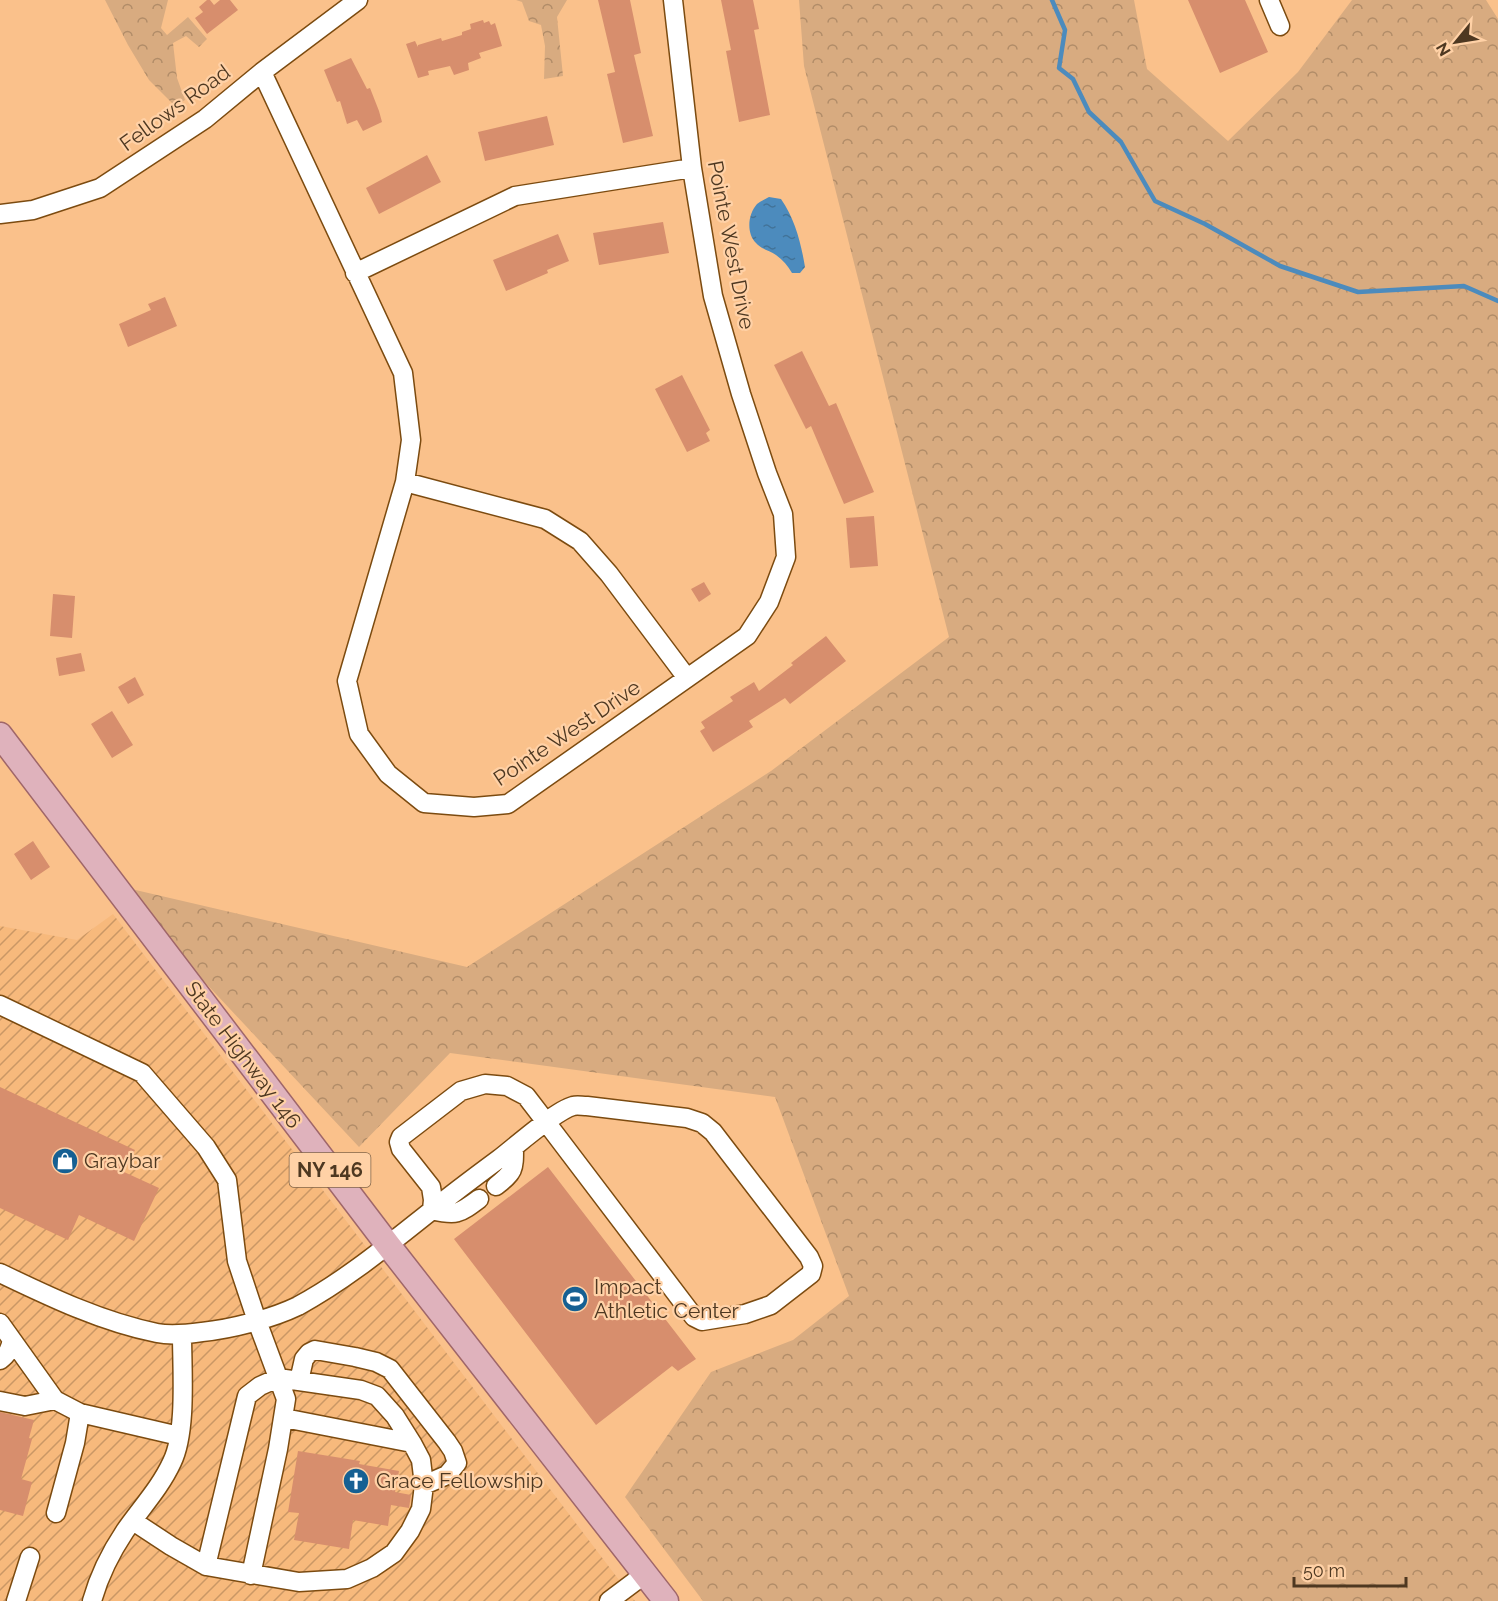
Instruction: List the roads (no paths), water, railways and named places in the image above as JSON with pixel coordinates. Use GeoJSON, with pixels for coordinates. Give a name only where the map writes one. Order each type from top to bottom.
{"type":"FeatureCollection","features":[{"type":"Feature","properties":{"kind":"main road","name":"State Highway 146"},"geometry":{"type":"LineString","coordinates":[[0,735],[388,1245],[666,1601]]}},
{"type":"Feature","properties":{"kind":"street","name":"Fellows Road"},"geometry":{"type":"LineString","coordinates":[[0,214],[33,210],[100,188],[205,119],[262,72],[358,0]]}},
{"type":"Feature","properties":{"kind":"street","name":"Pointe West Drive"},"geometry":{"type":"LineString","coordinates":[[262,72],[403,373],[411,440],[405,482],[347,681],[359,734],[388,774],[424,803],[474,807],[507,804],[747,636],[769,602],[786,557],[783,514],[741,394],[713,296],[692,168],[673,0]]}},
{"type":"Feature","properties":{"kind":"street"},"geometry":{"type":"LineString","coordinates":[[1269,0],[1280,26]]}},
{"type":"Feature","properties":{"kind":"street"},"geometry":{"type":"LineString","coordinates":[[355,273],[515,196],[692,168]]}},
{"type":"Feature","properties":{"kind":"street"},"geometry":{"type":"LineString","coordinates":[[405,482],[545,519],[580,541],[609,574],[687,678]]}},
{"type":"Feature","properties":{"kind":"street"},"geometry":{"type":"LineString","coordinates":[[0,1005],[142,1073],[206,1147],[227,1180],[237,1261],[256,1321],[286,1399],[251,1575]]}},
{"type":"Feature","properties":{"kind":"street"},"geometry":{"type":"LineString","coordinates":[[0,1273],[92,1315],[158,1334],[219,1331],[256,1321],[296,1306],[333,1284],[388,1245],[546,1122],[561,1111],[574,1106],[687,1118],[702,1123],[713,1132],[809,1257],[813,1266],[811,1274],[771,1305],[745,1314],[702,1321],[694,1317],[546,1122],[526,1096],[507,1086],[485,1084],[461,1091],[401,1137],[399,1143],[401,1149],[430,1187],[434,1200],[432,1210]]}},
{"type":"Feature","properties":{"kind":"street"},"geometry":{"type":"LineString","coordinates":[[496,1186],[510,1176],[514,1165],[514,1148]]}},
{"type":"Feature","properties":{"kind":"street"},"geometry":{"type":"LineString","coordinates":[[432,1210],[457,1214],[479,1199]]}},
{"type":"Feature","properties":{"kind":"street"},"geometry":{"type":"LineString","coordinates":[[0,1323],[55,1400],[80,1413],[179,1436]]}},
{"type":"Feature","properties":{"kind":"street"},"geometry":{"type":"LineString","coordinates":[[92,1601],[97,1583],[109,1557],[157,1489],[173,1461],[182,1416],[182,1334]]}},
{"type":"Feature","properties":{"kind":"street"},"geometry":{"type":"LineString","coordinates":[[0,1360],[10,1349],[12,1340]]}},
{"type":"Feature","properties":{"kind":"street"},"geometry":{"type":"LineString","coordinates":[[299,1381],[304,1359],[315,1350],[376,1362],[390,1369],[453,1451],[456,1463],[447,1474],[424,1485]]}},
{"type":"Feature","properties":{"kind":"street"},"geometry":{"type":"LineString","coordinates":[[133,1521],[206,1566],[251,1575],[299,1582],[347,1579],[372,1568],[394,1553],[410,1532],[421,1509],[424,1485],[421,1460],[395,1416],[377,1395],[361,1390],[278,1378],[260,1386],[247,1396],[206,1566]]}},
{"type":"Feature","properties":{"kind":"street"},"geometry":{"type":"LineString","coordinates":[[0,1401],[25,1406],[55,1400]]}},
{"type":"Feature","properties":{"kind":"street"},"geometry":{"type":"LineString","coordinates":[[56,1514],[75,1443],[80,1413]]}},
{"type":"Feature","properties":{"kind":"street"},"geometry":{"type":"LineString","coordinates":[[284,1418],[412,1443]]}},
{"type":"Feature","properties":{"kind":"street"},"geometry":{"type":"LineString","coordinates":[[16,1601],[30,1557]]}},
{"type":"Feature","properties":{"kind":"street"},"geometry":{"type":"LineString","coordinates":[[609,1601],[645,1574]]}},
{"type":"Feature","properties":{"kind":"water"},"geometry":{"type":"Polygon","coordinates":[[[769,197],[781,199],[794,223],[805,267],[800,273],[792,273],[779,257],[758,245],[753,239],[749,224],[752,213],[758,203],[769,197]]]}},
{"type":"Feature","properties":{"kind":"waterway"},"geometry":{"type":"LineString","coordinates":[[1052,0],[1065,30],[1059,68],[1073,79],[1089,112],[1121,142],[1155,201],[1205,224],[1280,266],[1358,292],[1464,286],[1498,301]]}},
{"type":"Feature","properties":{"kind":"place","name":"Graybar"},"geometry":{"type":"Point","coordinates":[65,1161]}},
{"type":"Feature","properties":{"kind":"place","name":"Impact Athletic Center"},"geometry":{"type":"Point","coordinates":[575,1299]}},
{"type":"Feature","properties":{"kind":"place","name":"Grace Fellowship"},"geometry":{"type":"Point","coordinates":[356,1481]}}]}
